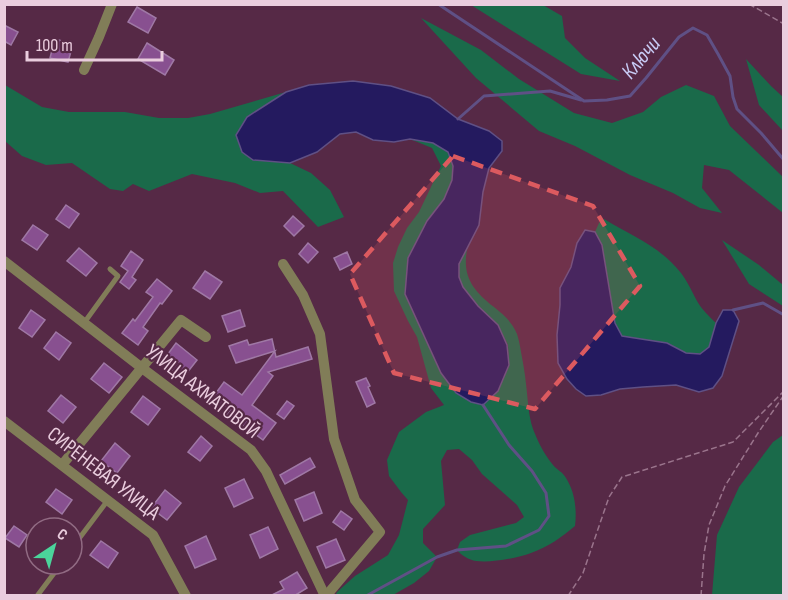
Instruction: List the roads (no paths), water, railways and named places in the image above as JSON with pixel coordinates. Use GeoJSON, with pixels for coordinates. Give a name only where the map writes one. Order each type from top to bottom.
{"type":"FeatureCollection","features":[{"type":"Feature","properties":{"kind":"street"},"geometry":{"type":"LineString","coordinates":[[84,70],[112,4]]}},
{"type":"Feature","properties":{"kind":"street","name":"УЛИЦА АХМАТОВОЙ"},"geometry":{"type":"LineString","coordinates":[[4,261],[251,450],[266,471],[326,596]]}},
{"type":"Feature","properties":{"kind":"street"},"geometry":{"type":"LineString","coordinates":[[283,264],[303,295],[320,334],[334,439],[355,500],[380,532],[326,596]]}},
{"type":"Feature","properties":{"kind":"street"},"geometry":{"type":"LineString","coordinates":[[62,465],[181,320],[206,337]]}},
{"type":"Feature","properties":{"kind":"street","name":"СИРЕНЕВАЯ УЛИЦА"},"geometry":{"type":"LineString","coordinates":[[4,421],[153,535],[186,596]]}},
{"type":"Feature","properties":{"kind":"lane"},"geometry":{"type":"LineString","coordinates":[[84,323],[118,276],[110,269]]}},
{"type":"Feature","properties":{"kind":"lane"},"geometry":{"type":"LineString","coordinates":[[84,532],[108,500]]}},
{"type":"Feature","properties":{"kind":"lane"},"geometry":{"type":"LineString","coordinates":[[38,596],[52,576]]}},
{"type":"Feature","properties":{"kind":"waterway","name":"Ключи"},"geometry":{"type":"LineString","coordinates":[[438,4],[584,101],[630,96],[679,37],[693,28],[707,35],[730,76],[737,109],[784,160]]}},
{"type":"Feature","properties":{"kind":"waterway"},"geometry":{"type":"LineString","coordinates":[[458,119],[484,96],[550,91],[581,100]]}},
{"type":"Feature","properties":{"kind":"waterway"},"geometry":{"type":"LineString","coordinates":[[733,310],[763,303],[784,315]]}},
{"type":"Feature","properties":{"kind":"waterway"},"geometry":{"type":"LineString","coordinates":[[366,596],[437,557],[457,550],[506,546],[539,530],[549,516],[546,493],[532,471],[509,445],[483,405]]}}]}
